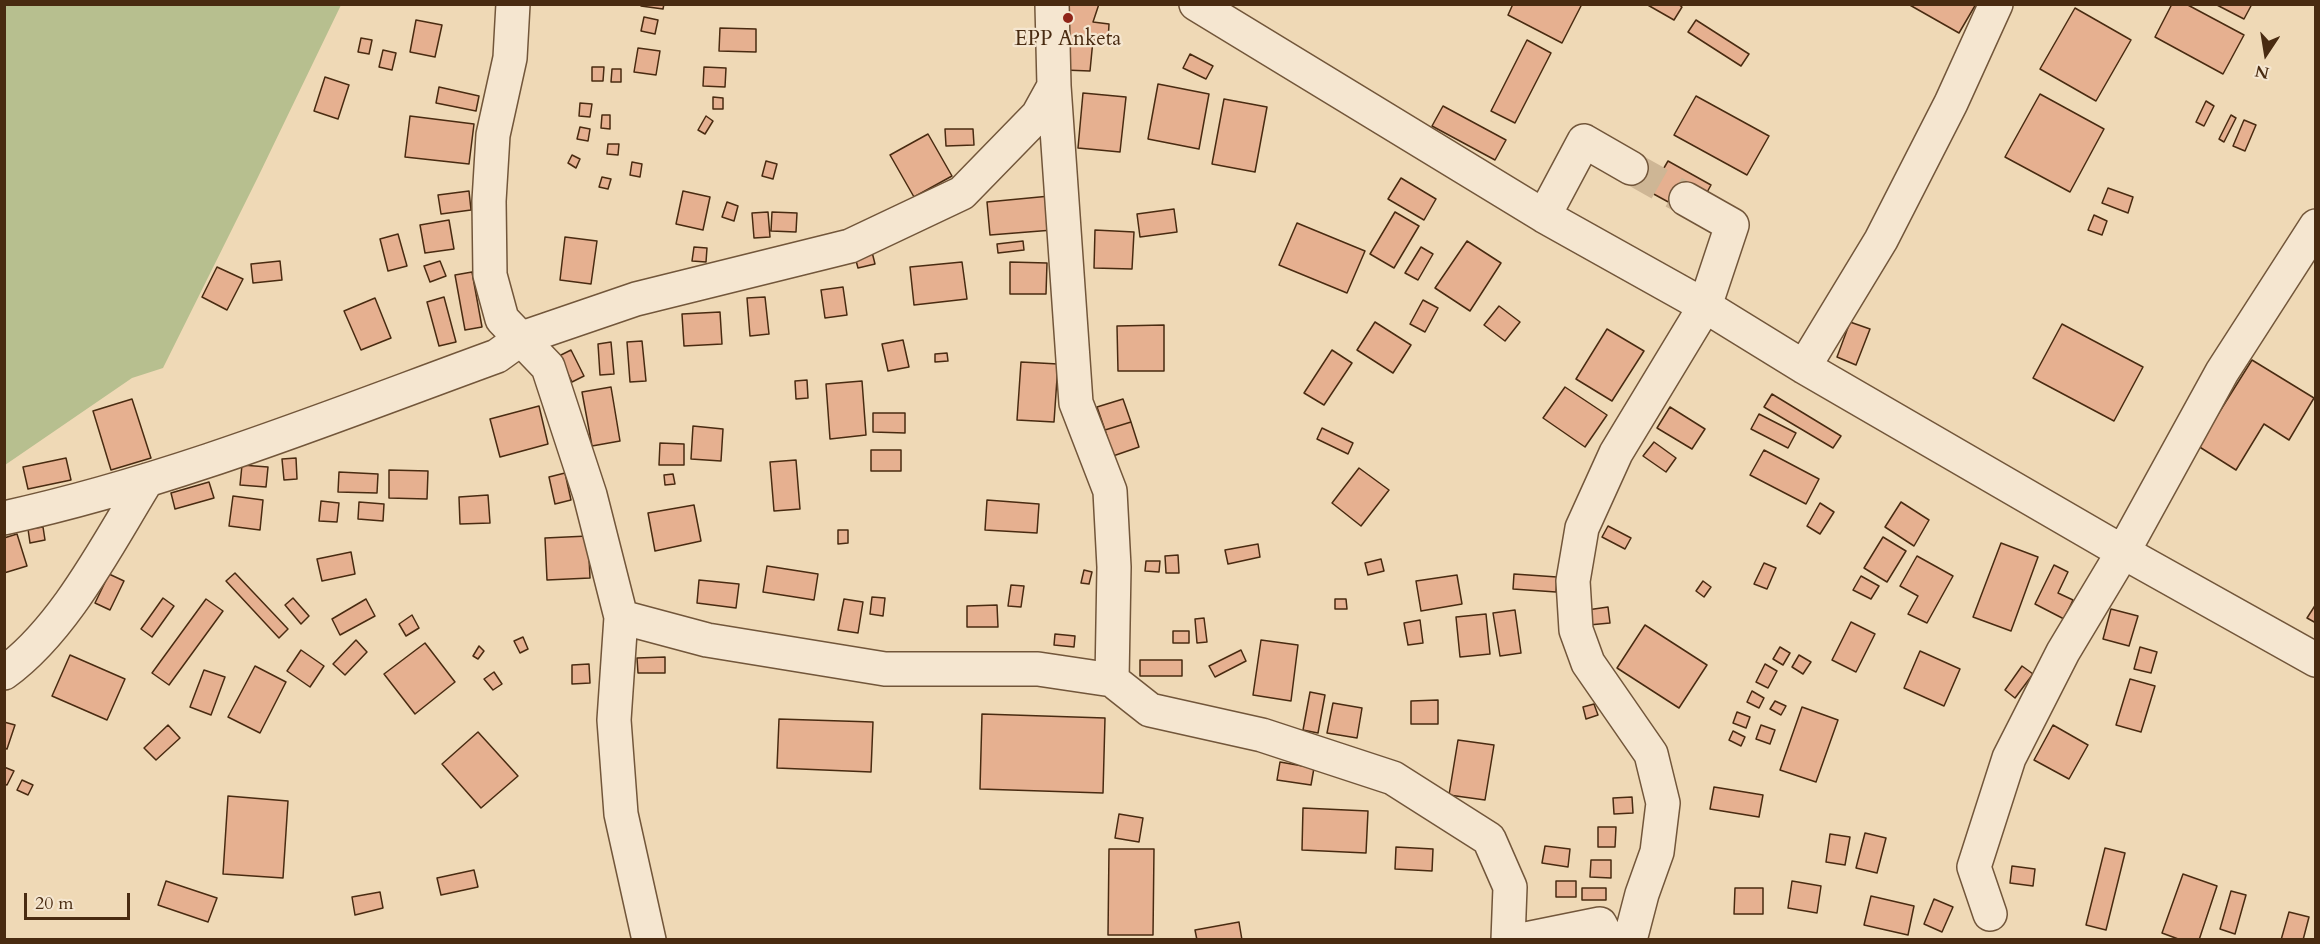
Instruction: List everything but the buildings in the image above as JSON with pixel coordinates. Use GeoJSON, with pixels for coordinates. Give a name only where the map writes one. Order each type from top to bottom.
{"type":"FeatureCollection","features":[{"type":"Feature","properties":{"kind":"street"},"geometry":{"type":"LineString","coordinates":[[513,4],[510,58],[493,135],[489,201],[490,275],[502,319],[548,367],[590,495],[621,617],[614,720],[621,814],[649,939]]}},
{"type":"Feature","properties":{"kind":"street"},"geometry":{"type":"LineString","coordinates":[[1052,4],[1054,86],[1076,403],[1110,491],[1114,567],[1112,680]]}},
{"type":"Feature","properties":{"kind":"street"},"geometry":{"type":"LineString","coordinates":[[1196,4],[1544,216],[1705,306],[1804,367],[2123,552],[2316,660]]}},
{"type":"Feature","properties":{"kind":"street"},"geometry":{"type":"LineString","coordinates":[[1804,367],[1881,240],[1951,104],[1996,4]]}},
{"type":"Feature","properties":{"kind":"street"},"geometry":{"type":"LineString","coordinates":[[4,518],[70,504],[223,455],[497,356],[522,338],[636,299],[850,246],[962,193],[1038,115],[1054,86]]}},
{"type":"Feature","properties":{"kind":"street"},"geometry":{"type":"LineString","coordinates":[[1544,216],[1584,141],[1631,168]]}},
{"type":"Feature","properties":{"kind":"street"},"geometry":{"type":"LineString","coordinates":[[1630,939],[1642,894],[1657,852],[1663,803],[1651,754],[1588,663],[1576,630],[1573,581],[1582,528],[1616,453],[1705,306],[1732,225],[1686,199]]}},
{"type":"Feature","properties":{"kind":"street"},"geometry":{"type":"LineString","coordinates":[[1990,914],[1974,867],[2009,758],[2063,652],[2123,552],[2222,372],[2316,226]]}},
{"type":"Feature","properties":{"kind":"street"},"geometry":{"type":"LineString","coordinates":[[4,673],[23,660],[74,599],[147,480]]}},
{"type":"Feature","properties":{"kind":"street"},"geometry":{"type":"LineString","coordinates":[[621,617],[707,640],[885,669],[1038,669],[1112,680],[1150,710],[1262,735],[1393,778],[1489,839],[1510,887],[1508,939]]}},
{"type":"Feature","properties":{"kind":"street"},"geometry":{"type":"LineString","coordinates":[[1521,939],[1600,924],[1608,939]]}},
{"type":"Feature","properties":{"kind":"green space"},"geometry":{"type":"Polygon","coordinates":[[[5,4],[341,5],[163,368],[132,378],[5,465],[5,4]]]}},
{"type":"Feature","properties":{"kind":"tunnel"},"geometry":{"type":"LineString","coordinates":[[1631,168],[1686,199]]}},
{"type":"Feature","properties":{"kind":"place","name":"EPP Anketa"},"geometry":{"type":"Point","coordinates":[1068,18]}}]}
